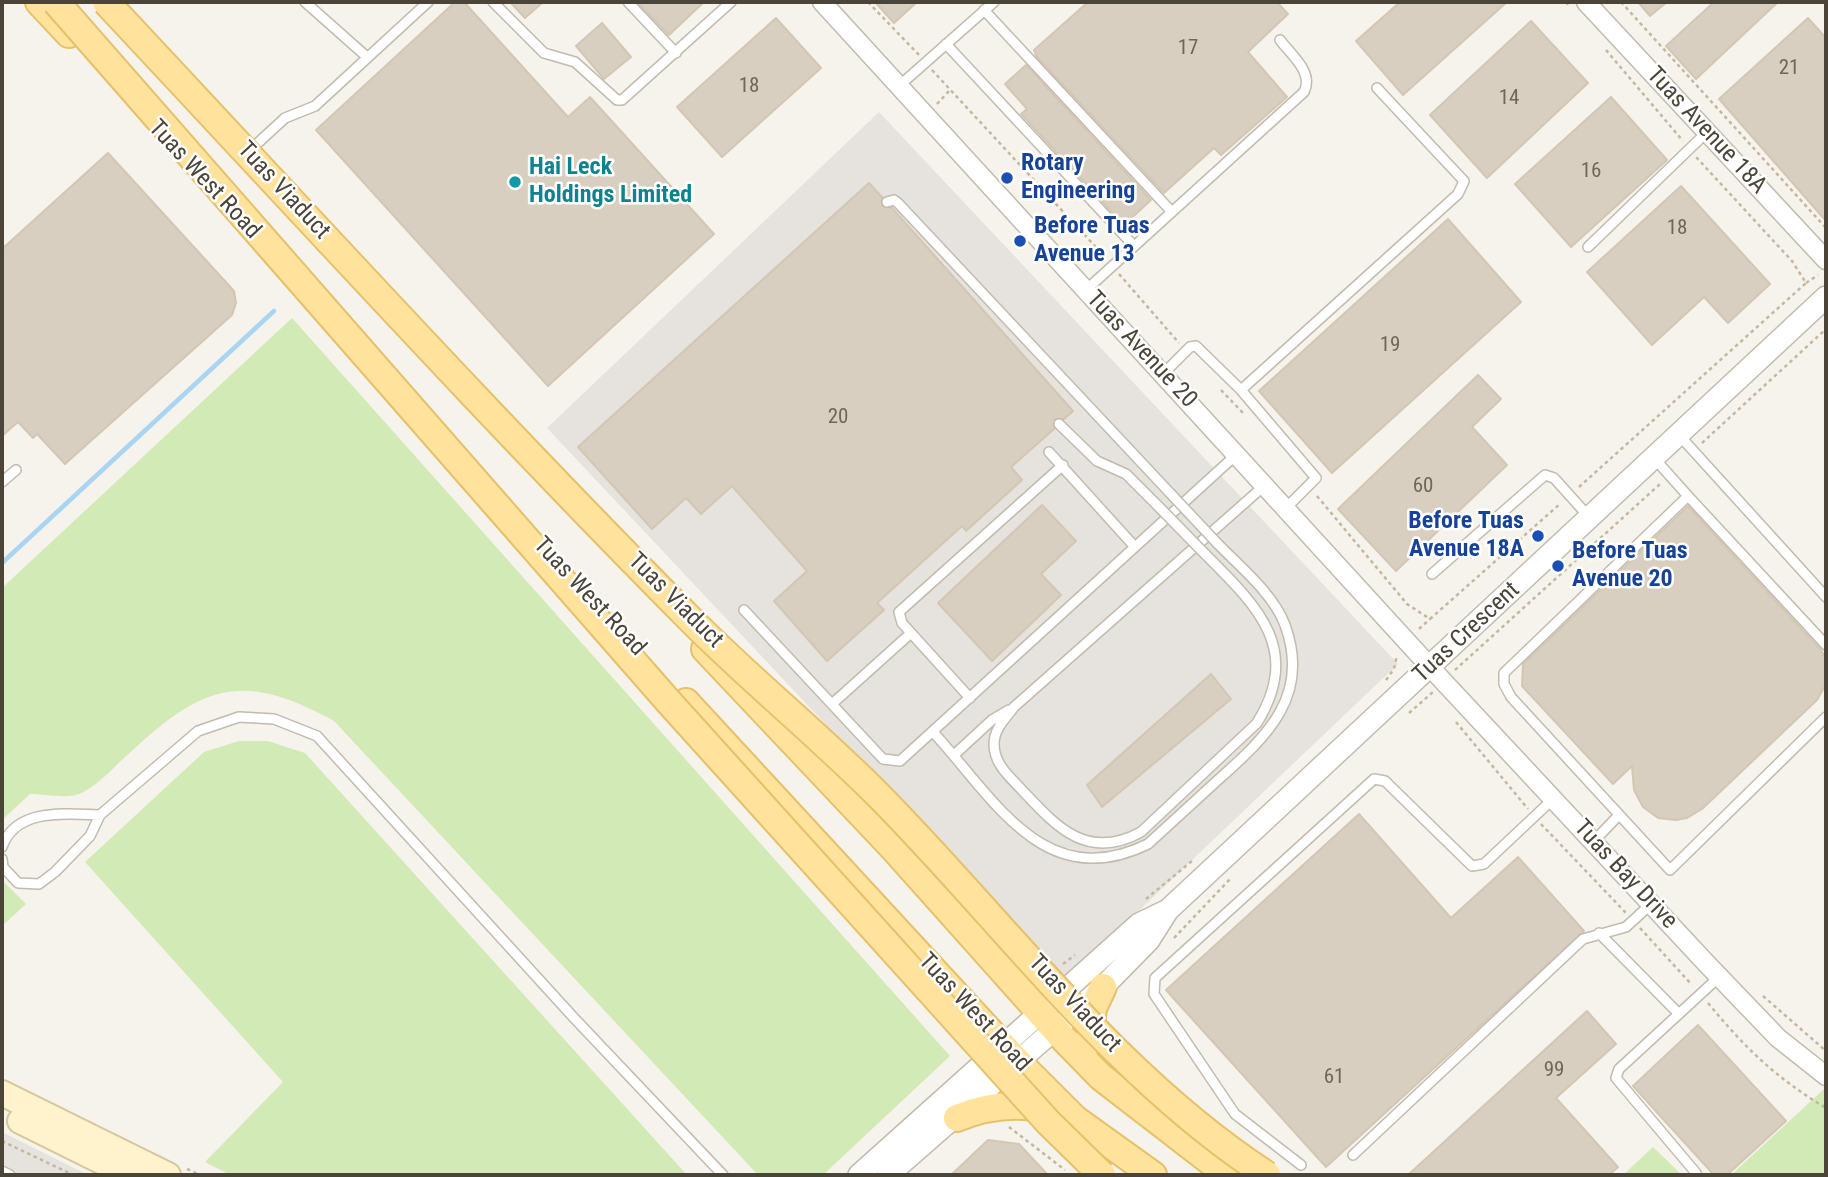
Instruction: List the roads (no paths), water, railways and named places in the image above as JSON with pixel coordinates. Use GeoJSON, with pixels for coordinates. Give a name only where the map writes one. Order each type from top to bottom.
{"type":"FeatureCollection","features":[{"type":"Feature","properties":{"kind":"main road","name":"Tuas West Road"},"geometry":{"type":"LineString","coordinates":[[39,2],[1011,1054],[1075,1119],[1153,1175]]}},
{"type":"Feature","properties":{"kind":"main road","name":"Tuas Viaduct"},"geometry":{"type":"LineString","coordinates":[[56,2],[668,701],[1038,1112],[1102,1175]]}},
{"type":"Feature","properties":{"kind":"main road","name":"Tuas West Road"},"geometry":{"type":"LineString","coordinates":[[97,2],[895,850],[1047,1022],[1101,1077],[1228,1175]]}},
{"type":"Feature","properties":{"kind":"main road","name":"Tuas Viaduct"},"geometry":{"type":"LineString","coordinates":[[106,2],[548,473],[698,626],[881,798],[1163,1097],[1219,1144],[1267,1175]]}},
{"type":"Feature","properties":{"kind":"main road"},"geometry":{"type":"LineString","coordinates":[[1101,1077],[1092,1055],[1088,1031],[1093,1008],[1103,987]]}},
{"type":"Feature","properties":{"kind":"main road"},"geometry":{"type":"LineString","coordinates":[[2,1093],[168,1175]]}},
{"type":"Feature","properties":{"kind":"main road"},"geometry":{"type":"LineString","coordinates":[[957,1118],[983,1109],[1009,1105],[1050,1109],[1075,1119]]}},
{"type":"Feature","properties":{"kind":"main road"},"geometry":{"type":"LineString","coordinates":[[2,1111],[129,1175]]}},
{"type":"Feature","properties":{"kind":"street","name":"Tuas Avenue 20"},"geometry":{"type":"LineString","coordinates":[[822,2],[1437,674]]}},
{"type":"Feature","properties":{"kind":"street","name":"Tuas Avenue 18A"},"geometry":{"type":"LineString","coordinates":[[1580,6],[1707,132],[1826,260]]}},
{"type":"Feature","properties":{"kind":"street","name":"Tuas Crescent"},"geometry":{"type":"LineString","coordinates":[[859,1175],[1011,1054],[1047,1022],[1139,924],[1168,910],[1437,674],[1590,518],[1654,458],[1687,442],[1826,298]]}},
{"type":"Feature","properties":{"kind":"street","name":"Tuas Bay Drive"},"geometry":{"type":"LineString","coordinates":[[1437,674],[1778,1038],[1826,1076]]}},
{"type":"Feature","properties":{"kind":"street","name":"Tuas Crescent"},"geometry":{"type":"LineString","coordinates":[[1047,1022],[1103,987],[1149,940],[1168,910]]}},
{"type":"Feature","properties":{"kind":"street","name":"Tuas Crescent"},"geometry":{"type":"LineString","coordinates":[[888,1175],[957,1118],[1011,1054]]}},
{"type":"Feature","properties":{"kind":"lane"},"geometry":{"type":"LineString","coordinates":[[305,2],[367,57]]}},
{"type":"Feature","properties":{"kind":"lane"},"geometry":{"type":"LineString","coordinates":[[242,159],[285,118],[315,106],[428,2]]}},
{"type":"Feature","properties":{"kind":"lane"},"geometry":{"type":"LineString","coordinates":[[493,2],[544,53],[575,62],[617,100],[627,99],[731,2]]}},
{"type":"Feature","properties":{"kind":"lane"},"geometry":{"type":"LineString","coordinates":[[628,2],[676,52]]}},
{"type":"Feature","properties":{"kind":"lane"},"geometry":{"type":"LineString","coordinates":[[899,86],[994,2]]}},
{"type":"Feature","properties":{"kind":"lane"},"geometry":{"type":"LineString","coordinates":[[984,10],[1172,212]]}},
{"type":"Feature","properties":{"kind":"lane"},"geometry":{"type":"LineString","coordinates":[[1086,290],[1304,92],[1308,83],[1305,71],[1280,40]]}},
{"type":"Feature","properties":{"kind":"lane"},"geometry":{"type":"LineString","coordinates":[[946,44],[1134,246]]}},
{"type":"Feature","properties":{"kind":"lane"},"geometry":{"type":"LineString","coordinates":[[1241,390],[1463,187],[1464,181],[1377,88]]}},
{"type":"Feature","properties":{"kind":"lane"},"geometry":{"type":"LineString","coordinates":[[1588,247],[1707,132]]}},
{"type":"Feature","properties":{"kind":"lane"},"geometry":{"type":"LineString","coordinates":[[887,202],[894,200],[898,203],[1270,600],[1284,624],[1291,651],[1291,679],[1283,710],[1265,738],[1148,844],[1127,854],[1103,858],[1070,857],[1046,849],[1022,833],[933,732]]}},
{"type":"Feature","properties":{"kind":"lane"},"geometry":{"type":"LineString","coordinates":[[1163,374],[1185,351],[1196,346],[1241,390],[1316,478],[1310,487],[1286,508]]}},
{"type":"Feature","properties":{"kind":"lane"},"geometry":{"type":"LineString","coordinates":[[1013,707],[996,731],[993,746],[999,765],[1059,829],[1073,837],[1102,842],[1131,837],[1140,832],[1256,723],[1269,702],[1275,676],[1276,653],[1269,629],[1259,611],[1126,474],[1097,461],[1059,424]]}},
{"type":"Feature","properties":{"kind":"lane"},"geometry":{"type":"LineString","coordinates":[[1687,442],[1826,597]]}},
{"type":"Feature","properties":{"kind":"lane"},"geometry":{"type":"LineString","coordinates":[[1049,452],[1135,547]]}},
{"type":"Feature","properties":{"kind":"lane"},"geometry":{"type":"LineString","coordinates":[[744,610],[883,759],[900,761],[1237,454]]}},
{"type":"Feature","properties":{"kind":"lane"},"geometry":{"type":"LineString","coordinates":[[1654,458],[1826,645]]}},
{"type":"Feature","properties":{"kind":"lane"},"geometry":{"type":"LineString","coordinates":[[970,698],[911,633],[902,622],[899,612],[1063,465]]}},
{"type":"Feature","properties":{"kind":"lane"},"geometry":{"type":"LineString","coordinates":[[2,482],[16,470]]}},
{"type":"Feature","properties":{"kind":"lane"},"geometry":{"type":"LineString","coordinates":[[1432,574],[1541,477],[1550,475],[1590,518]]}},
{"type":"Feature","properties":{"kind":"lane"},"geometry":{"type":"LineString","coordinates":[[954,755],[992,720],[1013,707],[1265,485]]}},
{"type":"Feature","properties":{"kind":"lane"},"geometry":{"type":"LineString","coordinates":[[1688,496],[1504,673],[1504,684],[1511,697],[1670,870],[1826,717]]}},
{"type":"Feature","properties":{"kind":"lane"},"geometry":{"type":"LineString","coordinates":[[832,704],[911,633]]}},
{"type":"Feature","properties":{"kind":"lane"},"geometry":{"type":"LineString","coordinates":[[2,859],[4,867],[18,883],[39,884],[55,872],[90,836],[100,815],[198,731],[220,722],[239,718],[274,719],[317,736],[723,1175]]}},
{"type":"Feature","properties":{"kind":"lane"},"geometry":{"type":"LineString","coordinates":[[1301,1165],[1235,1114],[1154,994],[1156,978],[1374,779],[1385,781],[1472,866],[1484,864],[1553,799]]}},
{"type":"Feature","properties":{"kind":"lane"},"geometry":{"type":"LineString","coordinates":[[2,847],[15,829],[43,814],[100,815]]}},
{"type":"Feature","properties":{"kind":"lane"},"geometry":{"type":"LineString","coordinates":[[1593,842],[1618,816]]}},
{"type":"Feature","properties":{"kind":"lane"},"geometry":{"type":"LineString","coordinates":[[1353,1156],[1583,939],[1626,927],[1651,904]]}},
{"type":"Feature","properties":{"kind":"lane"},"geometry":{"type":"LineString","coordinates":[[1599,933],[1679,1014]]}},
{"type":"Feature","properties":{"kind":"lane"},"geometry":{"type":"LineString","coordinates":[[1696,1173],[1616,1078],[1619,1069],[1720,977]]}},
{"type":"Feature","properties":{"kind":"lane"},"geometry":{"type":"LineString","coordinates":[[2,1171],[10,1175]]}},
{"type":"Feature","properties":{"kind":"waterway"},"geometry":{"type":"LineString","coordinates":[[2,563],[274,311]]}},
{"type":"Feature","properties":{"kind":"place","name":"Rotary Engineering"},"geometry":{"type":"Point","coordinates":[1007,178]}},
{"type":"Feature","properties":{"kind":"place","name":"Hai Leck Holdings Limited"},"geometry":{"type":"Point","coordinates":[515,182]}},
{"type":"Feature","properties":{"kind":"place","name":"Before Tuas Avenue 13"},"geometry":{"type":"Point","coordinates":[1020,241]}},
{"type":"Feature","properties":{"kind":"place","name":"Before Tuas Avenue 18A"},"geometry":{"type":"Point","coordinates":[1538,536]}},
{"type":"Feature","properties":{"kind":"place","name":"Before Tuas Avenue 20"},"geometry":{"type":"Point","coordinates":[1558,566]}}]}
